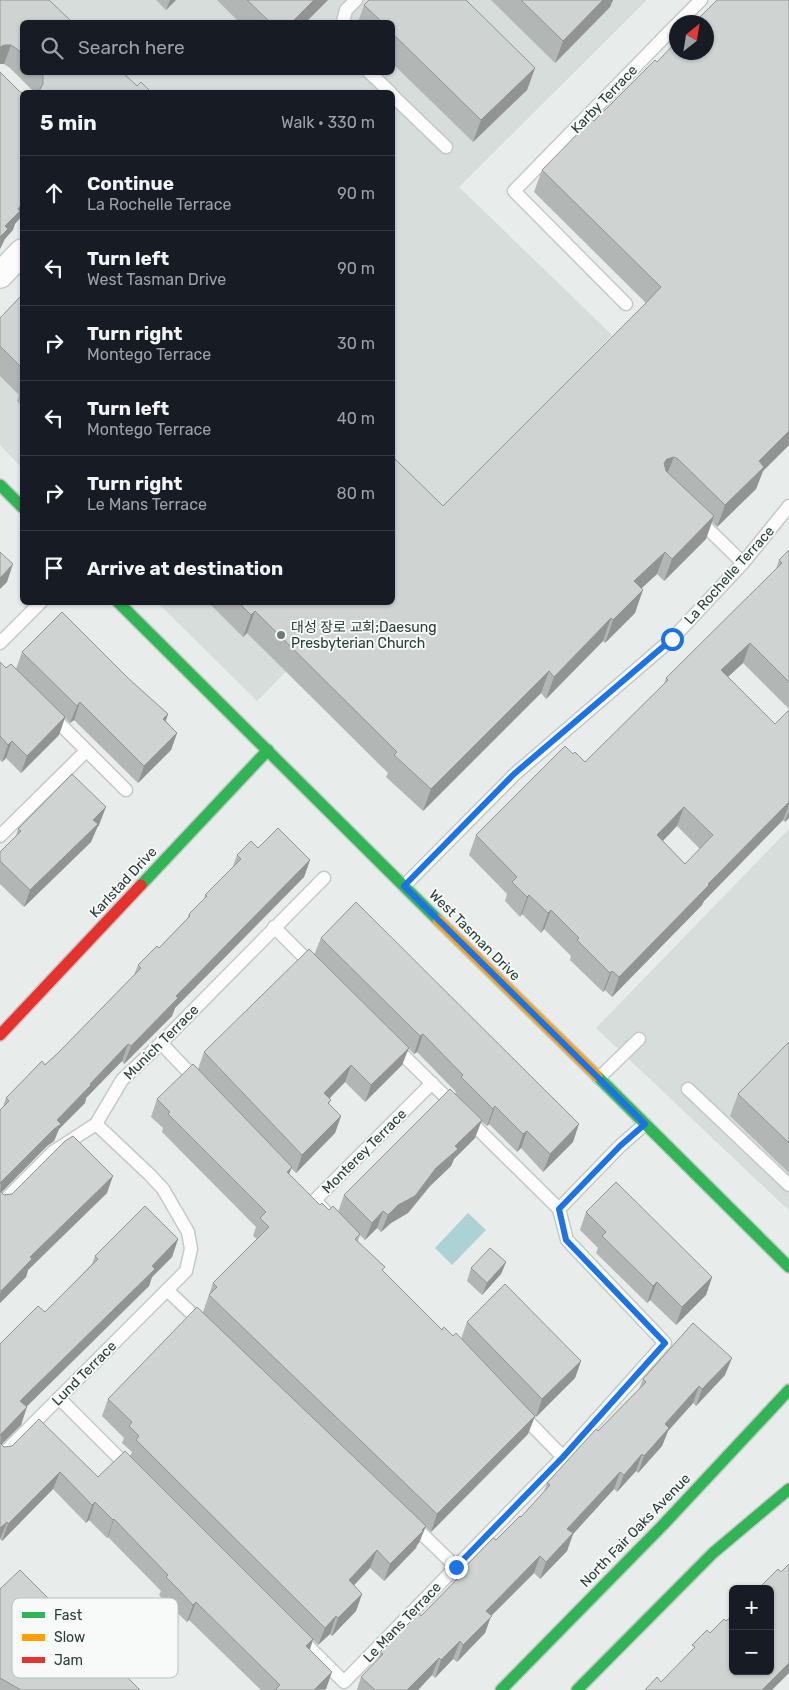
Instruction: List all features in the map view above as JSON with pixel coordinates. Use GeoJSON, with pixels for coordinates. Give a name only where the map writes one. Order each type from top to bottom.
{"type":"FeatureCollection","features":[{"type":"Feature","properties":{"kind":"street"},"geometry":{"type":"LineString","coordinates":[[0,275],[20,254]]}},
{"type":"Feature","properties":{"kind":"street"},"geometry":{"type":"LineString","coordinates":[[0,485],[20,505]]}},
{"type":"Feature","properties":{"kind":"street","name":"West Tasman Drive"},"geometry":{"type":"LineString","coordinates":[[121,605],[789,1267]]}},
{"type":"Feature","properties":{"kind":"street","name":"Karlstad Drive"},"geometry":{"type":"LineString","coordinates":[[0,1035],[268,750]]}},
{"type":"Feature","properties":{"kind":"street","name":"North Fair Oaks Avenue"},"geometry":{"type":"LineString","coordinates":[[501,1690],[663,1525],[789,1390]]}},
{"type":"Feature","properties":{"kind":"street"},"geometry":{"type":"LineString","coordinates":[[577,1690],[713,1554],[789,1488]]}},
{"type":"Feature","properties":{"kind":"lane"},"geometry":{"type":"LineString","coordinates":[[344,20],[346,10],[356,0]]}},
{"type":"Feature","properties":{"kind":"lane","name":"Karby Terrace"},"geometry":{"type":"LineString","coordinates":[[687,15],[701,0]]}},
{"type":"Feature","properties":{"kind":"lane","name":"Karby Terrace"},"geometry":{"type":"LineString","coordinates":[[626,304],[514,191],[669,33]]}},
{"type":"Feature","properties":{"kind":"lane"},"geometry":{"type":"LineString","coordinates":[[372,75],[387,90]]}},
{"type":"Feature","properties":{"kind":"lane"},"geometry":{"type":"LineString","coordinates":[[395,98],[446,147]]}},
{"type":"Feature","properties":{"kind":"lane","name":"La Rochelle Terrace"},"geometry":{"type":"LineString","coordinates":[[404,886],[514,774],[672,639],[743,562],[789,506]]}},
{"type":"Feature","properties":{"kind":"lane"},"geometry":{"type":"LineString","coordinates":[[685,508],[743,562]]}},
{"type":"Feature","properties":{"kind":"lane"},"geometry":{"type":"LineString","coordinates":[[0,643],[38,605]]}},
{"type":"Feature","properties":{"kind":"lane"},"geometry":{"type":"LineString","coordinates":[[40,704],[126,790]]}},
{"type":"Feature","properties":{"kind":"lane"},"geometry":{"type":"LineString","coordinates":[[0,836],[86,751]]}},
{"type":"Feature","properties":{"kind":"lane","name":"Munich Terrace"},"geometry":{"type":"LineString","coordinates":[[0,1205],[53,1152],[96,1124],[122,1080],[324,878]]}},
{"type":"Feature","properties":{"kind":"lane"},"geometry":{"type":"LineString","coordinates":[[274,927],[322,974]]}},
{"type":"Feature","properties":{"kind":"lane"},"geometry":{"type":"LineString","coordinates":[[384,1036],[559,1209],[620,1146],[645,1124]]}},
{"type":"Feature","properties":{"kind":"lane"},"geometry":{"type":"LineString","coordinates":[[598,1078],[639,1039]]}},
{"type":"Feature","properties":{"kind":"lane"},"geometry":{"type":"LineString","coordinates":[[161,1043],[208,1092]]}},
{"type":"Feature","properties":{"kind":"lane","name":"Monterey Terrace"},"geometry":{"type":"LineString","coordinates":[[336,1222],[315,1200],[432,1083]]}},
{"type":"Feature","properties":{"kind":"lane"},"geometry":{"type":"LineString","coordinates":[[688,1089],[789,1185]]}},
{"type":"Feature","properties":{"kind":"lane","name":"Lund Terrace"},"geometry":{"type":"LineString","coordinates":[[0,1457],[186,1271],[191,1248],[188,1232],[163,1189],[96,1124]]}},
{"type":"Feature","properties":{"kind":"lane","name":"Le Mans Terrace"},"geometry":{"type":"LineString","coordinates":[[289,1626],[344,1682],[563,1457],[665,1343],[566,1240],[559,1209]]}},
{"type":"Feature","properties":{"kind":"lane"},"geometry":{"type":"LineString","coordinates":[[167,1290],[214,1335]]}},
{"type":"Feature","properties":{"kind":"lane"},"geometry":{"type":"LineString","coordinates":[[59,1398],[142,1481]]}},
{"type":"Feature","properties":{"kind":"lane"},"geometry":{"type":"LineString","coordinates":[[514,1407],[563,1457]]}},
{"type":"Feature","properties":{"kind":"lane"},"geometry":{"type":"LineString","coordinates":[[399,1512],[456,1567]]}},
{"type":"Feature","properties":{"kind":"shaded area"},"geometry":{"type":"Polygon","coordinates":[[[48,0],[647,0],[459,187],[612,335],[395,560],[395,90],[140,90],[124,75],[395,75],[395,20],[69,20],[48,0]]]}},
{"type":"Feature","properties":{"kind":"shaded area"},"geometry":{"type":"Polygon","coordinates":[[[20,307],[20,466],[0,445],[0,328],[20,307]]]}},
{"type":"Feature","properties":{"kind":"shaded area"},"geometry":{"type":"Polygon","coordinates":[[[160,605],[351,605],[257,701],[160,605]]]}},
{"type":"Feature","properties":{"kind":"shaded area"},"geometry":{"type":"Polygon","coordinates":[[[789,829],[789,1210],[596,1028],[789,829]]]}},
{"type":"Feature","properties":{"kind":"water"},"geometry":{"type":"Polygon","coordinates":[[[468,1213],[486,1230],[452,1265],[435,1248],[468,1213]]]}},
{"type":"Feature","properties":{"kind":"building"},"geometry":{"type":"Polygon","coordinates":[[[0,0],[49,0],[70,20],[20,20],[20,52],[11,45],[0,47],[0,0]]]}},
{"type":"Feature","properties":{"kind":"building"},"geometry":{"type":"Polygon","coordinates":[[[247,0],[314,0],[294,20],[268,20],[247,0]]]}},
{"type":"Feature","properties":{"kind":"building"},"geometry":{"type":"Polygon","coordinates":[[[369,0],[466,0],[535,68],[481,120],[395,36],[395,20],[380,20],[364,5],[369,0]]]}},
{"type":"Feature","properties":{"kind":"building"},"geometry":{"type":"Polygon","coordinates":[[[521,0],[603,0],[563,41],[521,0]]]}},
{"type":"Feature","properties":{"kind":"building"},"geometry":{"type":"Polygon","coordinates":[[[717,0],[789,0],[789,431],[759,461],[764,467],[725,505],[678,459],[674,457],[667,459],[664,463],[666,471],[714,516],[672,559],[665,552],[634,581],[643,590],[613,620],[611,618],[554,677],[549,671],[431,789],[394,755],[397,752],[255,611],[251,615],[241,605],[395,605],[395,459],[443,506],[661,287],[542,170],[592,119],[594,121],[655,60],[657,62],[669,49],[669,60],[714,60],[714,15],[702,15],[717,0]]]}},
{"type":"Feature","properties":{"kind":"building"},"geometry":{"type":"Polygon","coordinates":[[[0,72],[20,92],[20,206],[18,209],[20,211],[5,226],[8,229],[0,237],[0,72]]]}},
{"type":"Feature","properties":{"kind":"building"},"geometry":{"type":"Polygon","coordinates":[[[125,75],[137,86],[141,82],[149,90],[40,90],[43,84],[43,76],[125,75]]]}},
{"type":"Feature","properties":{"kind":"building"},"geometry":{"type":"Polygon","coordinates":[[[20,297],[20,366],[0,346],[0,318],[20,297]]]}},
{"type":"Feature","properties":{"kind":"building"},"geometry":{"type":"Polygon","coordinates":[[[789,550],[789,682],[750,643],[721,670],[775,724],[789,710],[789,802],[619,977],[612,971],[610,973],[577,940],[579,938],[551,910],[548,913],[529,895],[527,897],[512,882],[517,877],[476,835],[565,746],[573,754],[575,752],[585,762],[668,680],[666,678],[782,563],[779,560],[789,550]],[[684,807],[657,835],[685,864],[713,835],[684,807]]]}},
{"type":"Feature","properties":{"kind":"building"},"geometry":{"type":"Polygon","coordinates":[[[0,552],[13,564],[0,578],[0,552]]]}},
{"type":"Feature","properties":{"kind":"building"},"geometry":{"type":"Polygon","coordinates":[[[62,612],[129,679],[168,714],[163,719],[177,733],[144,766],[80,702],[77,706],[22,652],[62,612]]]}},
{"type":"Feature","properties":{"kind":"building"},"geometry":{"type":"Polygon","coordinates":[[[0,662],[6,668],[11,664],[65,717],[27,756],[12,741],[8,745],[0,736],[0,662]]]}},
{"type":"Feature","properties":{"kind":"building"},"geometry":{"type":"Polygon","coordinates":[[[72,774],[106,807],[93,820],[98,824],[30,890],[0,861],[0,852],[21,831],[18,829],[72,774]]]}},
{"type":"Feature","properties":{"kind":"building"},"geometry":{"type":"Polygon","coordinates":[[[278,828],[310,860],[176,996],[178,998],[131,1046],[128,1044],[57,1120],[61,1124],[0,1184],[0,1110],[9,1101],[6,1098],[42,1061],[45,1065],[58,1053],[141,968],[138,965],[157,946],[159,948],[190,916],[189,914],[207,896],[205,895],[241,859],[237,855],[251,841],[258,848],[278,828]]]}},
{"type":"Feature","properties":{"kind":"building"},"geometry":{"type":"Polygon","coordinates":[[[356,902],[579,1124],[550,1154],[527,1131],[523,1134],[495,1106],[493,1109],[461,1077],[463,1075],[423,1034],[420,1036],[321,938],[356,902]]]}},
{"type":"Feature","properties":{"kind":"building"},"geometry":{"type":"Polygon","coordinates":[[[309,949],[409,1048],[371,1085],[351,1065],[324,1093],[331,1100],[328,1103],[341,1116],[302,1155],[204,1052],[309,949]]]}},
{"type":"Feature","properties":{"kind":"building"},"geometry":{"type":"Polygon","coordinates":[[[789,1042],[789,1143],[738,1094],[789,1042]]]}},
{"type":"Feature","properties":{"kind":"building"},"geometry":{"type":"Polygon","coordinates":[[[193,1064],[292,1167],[287,1172],[320,1205],[322,1203],[329,1210],[333,1206],[360,1234],[355,1239],[385,1267],[382,1270],[442,1330],[444,1327],[453,1336],[456,1333],[535,1416],[437,1514],[209,1295],[217,1287],[213,1283],[269,1227],[260,1218],[266,1212],[168,1114],[170,1112],[157,1099],[193,1064]]]}},
{"type":"Feature","properties":{"kind":"building"},"geometry":{"type":"Polygon","coordinates":[[[450,1089],[482,1120],[455,1146],[458,1149],[436,1168],[415,1196],[398,1205],[388,1215],[383,1211],[372,1223],[344,1195],[450,1089]]]}},
{"type":"Feature","properties":{"kind":"building"},"geometry":{"type":"Polygon","coordinates":[[[73,1136],[113,1176],[30,1257],[32,1259],[1,1291],[0,1191],[4,1195],[12,1194],[65,1141],[73,1136]]]}},
{"type":"Feature","properties":{"kind":"building"},"geometry":{"type":"Polygon","coordinates":[[[616,1182],[712,1277],[682,1307],[657,1282],[653,1286],[602,1236],[606,1232],[586,1212],[616,1182]]]}},
{"type":"Feature","properties":{"kind":"building"},"geometry":{"type":"Polygon","coordinates":[[[145,1206],[178,1239],[152,1266],[155,1269],[20,1401],[27,1407],[0,1436],[0,1344],[38,1306],[45,1312],[98,1259],[95,1256],[145,1206]]]}},
{"type":"Feature","properties":{"kind":"building"},"geometry":{"type":"Polygon","coordinates":[[[490,1248],[506,1262],[487,1283],[471,1268],[490,1248]]]}},
{"type":"Feature","properties":{"kind":"building"},"geometry":{"type":"Polygon","coordinates":[[[505,1284],[581,1361],[542,1399],[467,1322],[505,1284]]]}},
{"type":"Feature","properties":{"kind":"building"},"geometry":{"type":"Polygon","coordinates":[[[197,1307],[426,1526],[390,1564],[377,1550],[349,1580],[362,1594],[325,1628],[136,1440],[139,1436],[129,1426],[132,1422],[108,1399],[197,1307]]]}},
{"type":"Feature","properties":{"kind":"building"},"geometry":{"type":"Polygon","coordinates":[[[693,1323],[732,1358],[702,1389],[699,1386],[665,1424],[669,1428],[644,1456],[642,1454],[624,1475],[620,1472],[567,1529],[573,1533],[546,1562],[540,1556],[486,1611],[492,1616],[463,1645],[460,1641],[441,1660],[439,1658],[407,1690],[375,1690],[361,1677],[383,1654],[380,1652],[419,1613],[421,1616],[463,1573],[461,1571],[493,1538],[496,1540],[521,1517],[550,1485],[547,1483],[596,1429],[598,1431],[646,1382],[643,1379],[693,1323]]]}},
{"type":"Feature","properties":{"kind":"building"},"geometry":{"type":"Polygon","coordinates":[[[39,1419],[98,1477],[125,1451],[313,1639],[306,1646],[332,1672],[314,1690],[275,1690],[280,1685],[196,1602],[193,1605],[166,1577],[168,1575],[114,1519],[95,1502],[92,1505],[60,1472],[8,1524],[7,1522],[0,1528],[0,1443],[4,1447],[12,1446],[39,1419]]]}},
{"type":"Feature","properties":{"kind":"building"},"geometry":{"type":"Polygon","coordinates":[[[789,1564],[789,1663],[762,1690],[645,1690],[657,1677],[661,1682],[695,1647],[692,1645],[707,1630],[710,1633],[724,1619],[726,1621],[729,1618],[729,1675],[774,1675],[774,1585],[762,1585],[778,1569],[781,1572],[789,1564]]]}},
{"type":"Feature","properties":{"kind":"building"},"geometry":{"type":"Polygon","coordinates":[[[20,1570],[48,1598],[12,1598],[12,1678],[128,1678],[140,1690],[21,1690],[0,1678],[0,1589],[20,1570]]]}},
{"type":"Feature","properties":{"kind":"traffic: fast"},"geometry":{"type":"LineString","coordinates":[[0,485],[20,505]]}},
{"type":"Feature","properties":{"kind":"traffic: fast"},"geometry":{"type":"LineString","coordinates":[[121,605],[438,920]]}},
{"type":"Feature","properties":{"kind":"traffic: fast"},"geometry":{"type":"LineString","coordinates":[[141,885],[268,750]]}},
{"type":"Feature","properties":{"kind":"traffic: fast"},"geometry":{"type":"LineString","coordinates":[[597,1076],[789,1267]]}},
{"type":"Feature","properties":{"kind":"traffic: fast"},"geometry":{"type":"LineString","coordinates":[[501,1690],[663,1525],[789,1390]]}},
{"type":"Feature","properties":{"kind":"traffic: fast"},"geometry":{"type":"LineString","coordinates":[[577,1690],[713,1553],[789,1489]]}},
{"type":"Feature","properties":{"kind":"traffic: slow"},"geometry":{"type":"LineString","coordinates":[[438,920],[597,1076]]}},
{"type":"Feature","properties":{"kind":"traffic: jam"},"geometry":{"type":"LineString","coordinates":[[0,1035],[141,885]]}},
{"type":"Feature","properties":{"kind":"place","name":"대성 장로 교회;Daesung Presbyterian Church"},"geometry":{"type":"Point","coordinates":[281,635]}},
{"type":"Feature","properties":{"kind":"route"},"geometry":{"type":"LineString","coordinates":[[456,1567],[563,1457],[665,1343],[566,1240],[559,1209],[620,1146],[645,1124],[404,886],[514,774],[672,639]]}}]}
